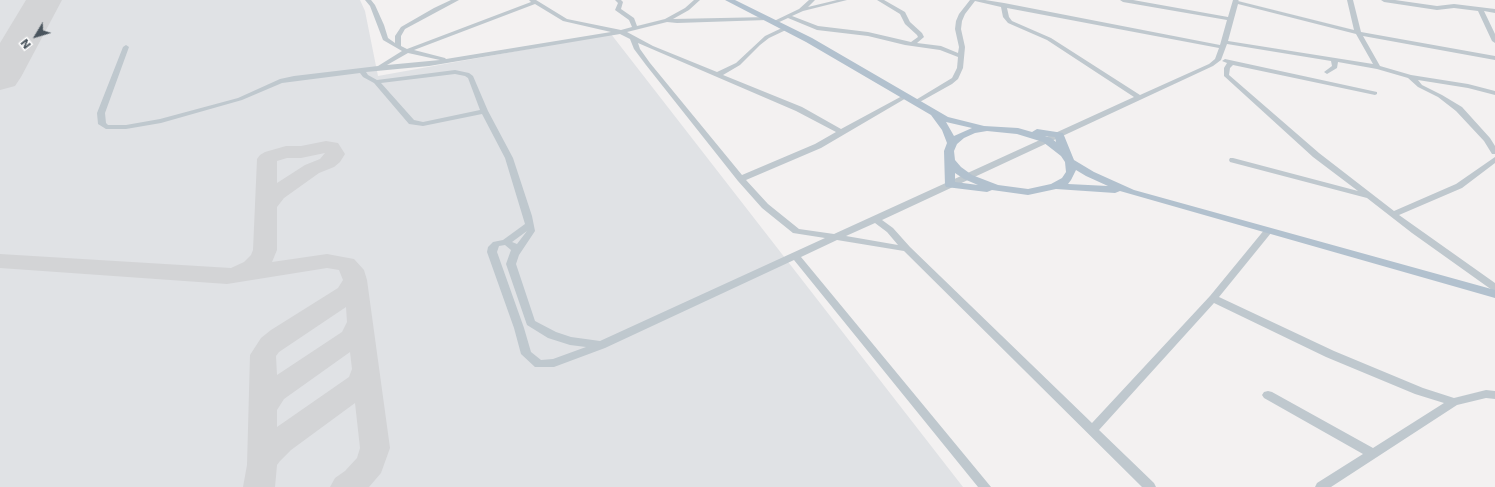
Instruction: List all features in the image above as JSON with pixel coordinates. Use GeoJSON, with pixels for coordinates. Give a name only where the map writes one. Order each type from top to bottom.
{"type":"FeatureCollection","features":[{"type":"Feature","properties":{"kind":"main road"},"geometry":{"type":"LineString","coordinates":[[729,0],[786,28],[945,119],[987,128],[1018,130],[1059,136],[1068,158],[1070,172],[1066,180],[1055,186],[1036,191],[1012,191],[950,186],[950,160],[948,151],[952,143],[960,136],[972,131],[987,128]]}},
{"type":"Feature","properties":{"kind":"main road"},"geometry":{"type":"LineString","coordinates":[[934,113],[947,130],[952,143]]}},
{"type":"Feature","properties":{"kind":"main road"},"geometry":{"type":"LineString","coordinates":[[1018,130],[1047,140],[1090,174],[1126,191],[1495,294]]}},
{"type":"Feature","properties":{"kind":"main road"},"geometry":{"type":"LineString","coordinates":[[950,160],[957,169],[968,177],[996,188],[1012,191]]}},
{"type":"Feature","properties":{"kind":"main road"},"geometry":{"type":"LineString","coordinates":[[1055,186],[1126,191]]}},
{"type":"Feature","properties":{"kind":"street"},"geometry":{"type":"LineString","coordinates":[[368,0],[373,6],[381,25],[385,40],[398,47],[450,60]]}},
{"type":"Feature","properties":{"kind":"street"},"geometry":{"type":"LineString","coordinates":[[398,47],[398,36],[403,28],[436,9],[456,0]]}},
{"type":"Feature","properties":{"kind":"street"},"geometry":{"type":"LineString","coordinates":[[618,0],[621,3],[618,10],[632,19],[634,28]]}},
{"type":"Feature","properties":{"kind":"street"},"geometry":{"type":"LineString","coordinates":[[126,47],[101,114],[102,124],[106,127],[126,127],[161,121],[240,99],[280,81],[294,78],[378,68],[412,66],[621,32],[667,20],[687,9],[697,0]]}},
{"type":"Feature","properties":{"kind":"street"},"geometry":{"type":"LineString","coordinates":[[801,10],[812,0]]}},
{"type":"Feature","properties":{"kind":"street"},"geometry":{"type":"LineString","coordinates":[[667,20],[771,20],[787,16],[801,10],[844,0]]}},
{"type":"Feature","properties":{"kind":"street"},"geometry":{"type":"LineString","coordinates":[[880,0],[903,13],[908,23],[920,34],[921,37],[912,44]]}},
{"type":"Feature","properties":{"kind":"street"},"geometry":{"type":"LineString","coordinates":[[916,102],[955,79],[960,68],[962,47],[958,29],[959,21],[962,14],[975,0],[1224,45],[1378,66],[1410,77],[1468,86],[1495,93]]}},
{"type":"Feature","properties":{"kind":"street"},"geometry":{"type":"LineString","coordinates":[[1123,0],[1231,19]]}},
{"type":"Feature","properties":{"kind":"street"},"geometry":{"type":"LineString","coordinates":[[1350,0],[1358,33],[1378,66]]}},
{"type":"Feature","properties":{"kind":"street"},"geometry":{"type":"LineString","coordinates":[[1384,0],[1437,8],[1453,3],[1495,11]]}},
{"type":"Feature","properties":{"kind":"street"},"geometry":{"type":"LineString","coordinates":[[378,68],[409,50],[534,1],[565,20],[621,32],[651,47],[799,109],[841,132]]}},
{"type":"Feature","properties":{"kind":"street"},"geometry":{"type":"LineString","coordinates":[[529,225],[522,232],[506,242],[496,244],[493,247],[492,252],[519,328],[526,354],[539,364],[554,363],[601,345],[1211,65],[1218,60],[1224,45],[1236,1],[1358,33],[1495,58]]}},
{"type":"Feature","properties":{"kind":"street"},"geometry":{"type":"LineString","coordinates":[[1004,6],[1006,17],[1010,22],[1049,39],[1140,98]]}},
{"type":"Feature","properties":{"kind":"street"},"geometry":{"type":"LineString","coordinates":[[1480,9],[1495,41]]}},
{"type":"Feature","properties":{"kind":"street"},"geometry":{"type":"LineString","coordinates":[[787,16],[818,28],[868,34],[912,44],[941,48],[961,56]]}},
{"type":"Feature","properties":{"kind":"street"},"geometry":{"type":"LineString","coordinates":[[717,75],[738,64],[767,37],[786,28]]}},
{"type":"Feature","properties":{"kind":"street"},"geometry":{"type":"LineString","coordinates":[[633,38],[637,49],[648,64],[741,179],[765,206],[796,230],[835,238],[907,249]]}},
{"type":"Feature","properties":{"kind":"street"},"geometry":{"type":"LineString","coordinates":[[1218,60],[1375,93]]}},
{"type":"Feature","properties":{"kind":"street"},"geometry":{"type":"LineString","coordinates":[[1327,72],[1336,67],[1334,60]]}},
{"type":"Feature","properties":{"kind":"street"},"geometry":{"type":"LineString","coordinates":[[1231,62],[1227,68],[1226,75],[1316,155],[1415,232],[1495,288]]}},
{"type":"Feature","properties":{"kind":"street"},"geometry":{"type":"LineString","coordinates":[[362,71],[365,76],[376,82],[412,122],[417,124],[484,111]]}},
{"type":"Feature","properties":{"kind":"street"},"geometry":{"type":"LineString","coordinates":[[376,82],[455,72],[467,74],[471,77],[484,111],[509,158],[524,199],[530,233],[514,255]]}},
{"type":"Feature","properties":{"kind":"street"},"geometry":{"type":"LineString","coordinates":[[1410,77],[1420,86],[1440,96],[1459,109],[1487,140],[1495,152]]}},
{"type":"Feature","properties":{"kind":"street"},"geometry":{"type":"LineString","coordinates":[[741,179],[818,146],[906,96]]}},
{"type":"Feature","properties":{"kind":"street"},"geometry":{"type":"LineString","coordinates":[[1393,214],[1459,186],[1495,159]]}},
{"type":"Feature","properties":{"kind":"street"},"geometry":{"type":"LineString","coordinates":[[1233,160],[1371,198]]}},
{"type":"Feature","properties":{"kind":"street"},"geometry":{"type":"LineString","coordinates":[[875,219],[890,230],[907,249],[1150,487]]}},
{"type":"Feature","properties":{"kind":"street"},"geometry":{"type":"LineString","coordinates":[[1092,430],[1212,298],[1268,231]]}},
{"type":"Feature","properties":{"kind":"street"},"geometry":{"type":"LineString","coordinates":[[506,242],[514,246],[516,250],[511,264],[531,323],[552,335],[570,341],[601,345]]}},
{"type":"Feature","properties":{"kind":"street"},"geometry":{"type":"LineString","coordinates":[[795,256],[985,487]]}},
{"type":"Feature","properties":{"kind":"street"},"geometry":{"type":"LineString","coordinates":[[1484,280],[1495,283]]}},
{"type":"Feature","properties":{"kind":"street"},"geometry":{"type":"LineString","coordinates":[[1212,298],[1330,354],[1419,391],[1454,402]]}},
{"type":"Feature","properties":{"kind":"street"},"geometry":{"type":"LineString","coordinates":[[1321,487],[1454,402],[1486,394],[1495,394]]}},
{"type":"Feature","properties":{"kind":"street"},"geometry":{"type":"LineString","coordinates":[[1268,395],[1374,454]]}},
{"type":"Feature","properties":{"kind":"shaded area"},"geometry":{"type":"Polygon","coordinates":[[[0,0],[360,0],[365,11],[378,76],[611,34],[963,487],[0,487],[0,0]]]}},
{"type":"Feature","properties":{"kind":"taxiway"},"geometry":{"type":"LineString","coordinates":[[240,272],[252,267],[262,259],[265,250],[267,159],[286,152],[301,152],[326,147],[331,147],[333,149],[335,154],[333,158],[327,163],[312,169],[276,193],[266,207]]}},
{"type":"Feature","properties":{"kind":"taxiway"},"geometry":{"type":"LineString","coordinates":[[0,261],[227,276],[327,261],[346,264],[352,270],[355,280]]}},
{"type":"Feature","properties":{"kind":"taxiway"},"geometry":{"type":"LineString","coordinates":[[262,465],[263,355],[270,345],[280,337],[347,294],[355,280]]}},
{"type":"Feature","properties":{"kind":"taxiway"},"geometry":{"type":"LineString","coordinates":[[355,280],[360,322]]}},
{"type":"Feature","properties":{"kind":"taxiway"},"geometry":{"type":"LineString","coordinates":[[263,408],[274,391],[352,338],[360,322]]}},
{"type":"Feature","properties":{"kind":"taxiway"},"geometry":{"type":"LineString","coordinates":[[360,322],[366,369]]}},
{"type":"Feature","properties":{"kind":"taxiway"},"geometry":{"type":"LineString","coordinates":[[262,465],[269,452],[280,441],[350,392],[359,384],[366,369]]}},
{"type":"Feature","properties":{"kind":"taxiway"},"geometry":{"type":"LineString","coordinates":[[346,487],[356,480],[370,464],[375,448],[366,369]]}},
{"type":"Feature","properties":{"kind":"taxiway"},"geometry":{"type":"LineString","coordinates":[[259,487],[262,465]]}},
{"type":"Feature","properties":{"kind":"runway"},"geometry":{"type":"LineString","coordinates":[[0,77],[44,0]]}}]}
